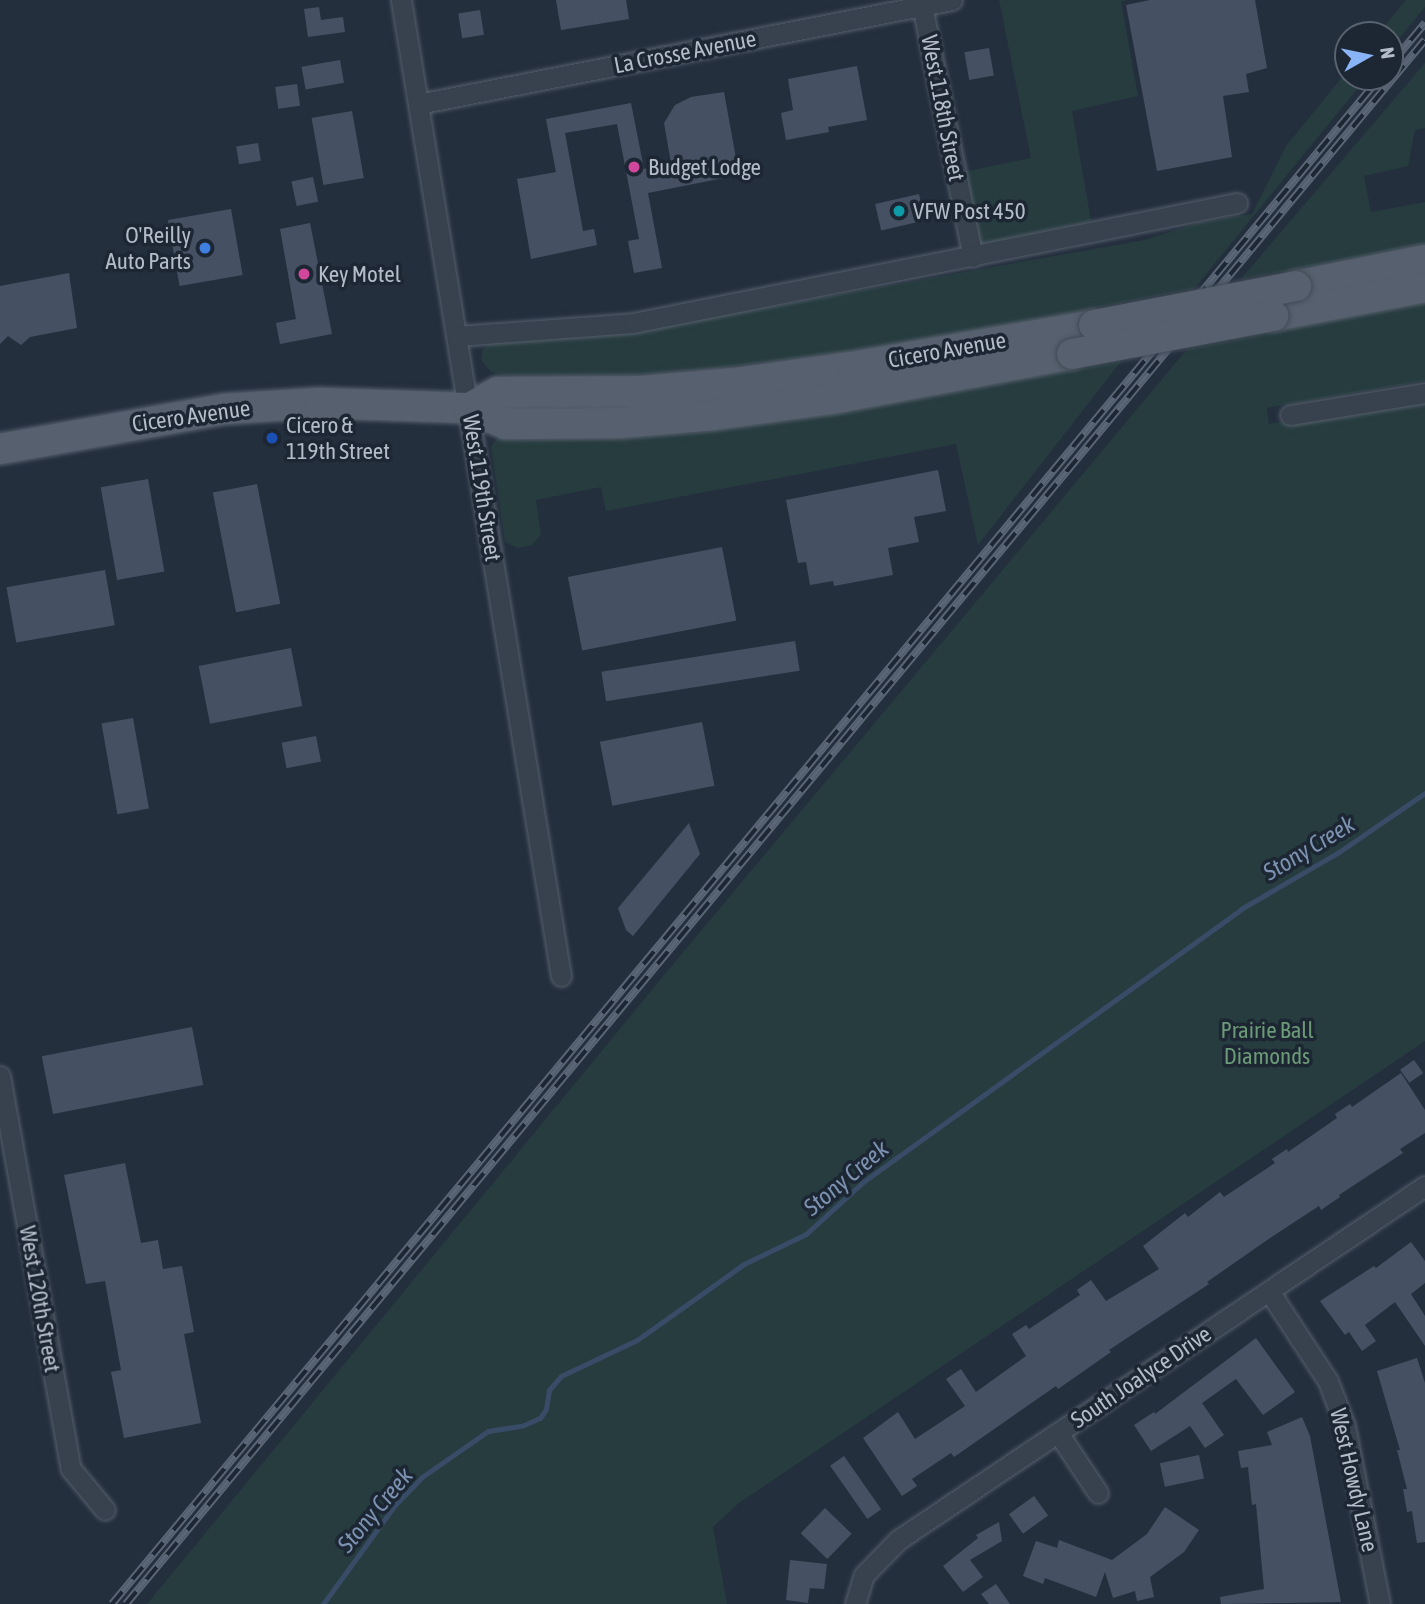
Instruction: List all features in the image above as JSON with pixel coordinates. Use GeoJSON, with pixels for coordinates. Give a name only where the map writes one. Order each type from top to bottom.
{"type":"FeatureCollection","features":[{"type":"Feature","properties":{"kind":"main road","name":"Cicero Avenue"},"geometry":{"type":"LineString","coordinates":[[469,408],[498,392],[641,391],[735,383],[852,367],[1094,325],[1425,261]]}},
{"type":"Feature","properties":{"kind":"main road","name":"Cicero Avenue"},"geometry":{"type":"LineString","coordinates":[[0,449],[224,409],[319,403],[469,408],[506,424],[620,423],[714,415],[831,400],[1425,287]]}},
{"type":"Feature","properties":{"kind":"street","name":"West 119th Street"},"geometry":{"type":"LineString","coordinates":[[401,0],[561,976]]}},
{"type":"Feature","properties":{"kind":"street","name":"La Crosse Avenue"},"geometry":{"type":"LineString","coordinates":[[418,104],[922,3],[952,0]]}},
{"type":"Feature","properties":{"kind":"street","name":"West 118th Street"},"geometry":{"type":"LineString","coordinates":[[922,3],[973,257]]}},
{"type":"Feature","properties":{"kind":"street"},"geometry":{"type":"LineString","coordinates":[[457,336],[633,323],[1237,203]]}},
{"type":"Feature","properties":{"kind":"street"},"geometry":{"type":"LineString","coordinates":[[1290,415],[1425,393]]}},
{"type":"Feature","properties":{"kind":"street","name":"West 120th Street"},"geometry":{"type":"LineString","coordinates":[[0,1076],[71,1469],[105,1510]]}},
{"type":"Feature","properties":{"kind":"street","name":"South Joalyce Drive"},"geometry":{"type":"LineString","coordinates":[[855,1604],[864,1575],[898,1540],[1425,1186]]}},
{"type":"Feature","properties":{"kind":"street","name":"West Howdy Lane"},"geometry":{"type":"LineString","coordinates":[[1269,1291],[1328,1381],[1345,1426],[1357,1472],[1380,1604]]}},
{"type":"Feature","properties":{"kind":"street"},"geometry":{"type":"LineString","coordinates":[[1058,1433],[1098,1493]]}},
{"type":"Feature","properties":{"kind":"green space"},"geometry":{"type":"Polygon","coordinates":[[[999,0],[1128,0],[1121,2],[1138,96],[1072,111],[1091,221],[978,245],[963,172],[1031,158],[999,0]]]}},
{"type":"Feature","properties":{"kind":"green space"},"geometry":{"type":"Polygon","coordinates":[[[1406,0],[1425,0],[1425,7],[1404,32],[1404,21],[1389,21],[1406,0]]]}},
{"type":"Feature","properties":{"kind":"green space"},"geometry":{"type":"Polygon","coordinates":[[[1425,63],[1425,128],[1415,130],[1408,166],[1364,176],[1371,212],[1425,202],[1425,244],[1240,280],[1401,91],[1404,91],[1425,63]]]}},
{"type":"Feature","properties":{"kind":"green space"},"geometry":{"type":"Polygon","coordinates":[[[1334,87],[1334,91],[1356,91],[1194,289],[912,344],[713,369],[631,375],[504,375],[491,372],[481,360],[482,351],[490,342],[506,338],[579,338],[679,323],[1144,240],[1201,222],[1252,214],[1286,146],[1334,87]]]}},
{"type":"Feature","properties":{"kind":"green space","name":"Prairie Ball Diamonds"},"geometry":{"type":"Polygon","coordinates":[[[1425,300],[1425,381],[1267,408],[1269,424],[1425,401],[1425,1041],[739,1503],[713,1527],[727,1604],[147,1604],[660,980],[1188,348],[1425,300]]]}},
{"type":"Feature","properties":{"kind":"green space"},"geometry":{"type":"Polygon","coordinates":[[[1122,360],[978,545],[956,444],[606,511],[601,487],[536,500],[541,535],[532,545],[518,548],[505,542],[491,446],[500,435],[695,433],[863,408],[1122,360]]]}},
{"type":"Feature","properties":{"kind":"building"},"geometry":{"type":"Polygon","coordinates":[[[556,0],[626,0],[629,19],[561,30],[556,0]]]}},
{"type":"Feature","properties":{"kind":"building"},"geometry":{"type":"Polygon","coordinates":[[[1150,0],[1255,0],[1267,68],[1246,74],[1249,92],[1223,96],[1232,157],[1157,171],[1126,5],[1150,0]]]}},
{"type":"Feature","properties":{"kind":"building"},"geometry":{"type":"Polygon","coordinates":[[[319,7],[321,20],[343,17],[345,32],[308,37],[304,9],[319,7]]]}},
{"type":"Feature","properties":{"kind":"building"},"geometry":{"type":"Polygon","coordinates":[[[480,10],[484,35],[462,38],[458,13],[480,10]]]}},
{"type":"Feature","properties":{"kind":"building"},"geometry":{"type":"Polygon","coordinates":[[[989,48],[994,76],[969,80],[964,52],[989,48]]]}},
{"type":"Feature","properties":{"kind":"building"},"geometry":{"type":"Polygon","coordinates":[[[340,60],[344,83],[306,89],[302,67],[340,60]]]}},
{"type":"Feature","properties":{"kind":"building"},"geometry":{"type":"Polygon","coordinates":[[[857,66],[867,120],[828,127],[829,132],[786,140],[781,113],[793,110],[788,79],[857,66]]]}},
{"type":"Feature","properties":{"kind":"building"},"geometry":{"type":"Polygon","coordinates":[[[297,84],[300,106],[278,109],[275,87],[297,84]]]}},
{"type":"Feature","properties":{"kind":"building"},"geometry":{"type":"Polygon","coordinates":[[[724,92],[739,175],[648,193],[662,268],[634,273],[628,241],[639,239],[617,124],[565,133],[583,231],[594,229],[597,245],[531,259],[517,179],[556,172],[546,119],[631,103],[644,169],[671,163],[664,123],[675,105],[691,97],[724,92]]]}},
{"type":"Feature","properties":{"kind":"building"},"geometry":{"type":"Polygon","coordinates":[[[352,111],[364,178],[323,185],[312,118],[352,111]]]}},
{"type":"Feature","properties":{"kind":"building"},"geometry":{"type":"Polygon","coordinates":[[[258,143],[261,161],[239,164],[236,146],[258,143]]]}},
{"type":"Feature","properties":{"kind":"building"},"geometry":{"type":"Polygon","coordinates":[[[313,177],[318,201],[297,206],[291,182],[313,177]]]}},
{"type":"Feature","properties":{"kind":"building","name":"VFW Post 450"},"geometry":{"type":"Polygon","coordinates":[[[919,194],[925,220],[881,230],[875,204],[919,194]]]}},
{"type":"Feature","properties":{"kind":"building","name":"O'Reilly Auto Parts"},"geometry":{"type":"Polygon","coordinates":[[[231,209],[243,275],[180,286],[168,220],[231,209]]]}},
{"type":"Feature","properties":{"kind":"building","name":"Key Motel"},"geometry":{"type":"Polygon","coordinates":[[[310,223],[332,334],[280,344],[276,323],[296,319],[280,229],[310,223]]]}},
{"type":"Feature","properties":{"kind":"building"},"geometry":{"type":"Polygon","coordinates":[[[69,273],[77,328],[30,337],[21,345],[8,336],[0,344],[0,286],[69,273]]]}},
{"type":"Feature","properties":{"kind":"building"},"geometry":{"type":"Polygon","coordinates":[[[938,470],[946,511],[914,517],[919,542],[888,548],[893,575],[834,586],[833,581],[810,585],[806,562],[798,563],[786,500],[938,470]]]}},
{"type":"Feature","properties":{"kind":"building"},"geometry":{"type":"Polygon","coordinates":[[[148,479],[164,572],[117,580],[101,487],[148,479]]]}},
{"type":"Feature","properties":{"kind":"building"},"geometry":{"type":"Polygon","coordinates":[[[257,484],[280,604],[236,612],[213,493],[257,484]]]}},
{"type":"Feature","properties":{"kind":"building"},"geometry":{"type":"Polygon","coordinates":[[[722,547],[736,621],[582,651],[568,577],[722,547]]]}},
{"type":"Feature","properties":{"kind":"building"},"geometry":{"type":"Polygon","coordinates":[[[105,570],[115,625],[16,643],[7,587],[105,570]]]}},
{"type":"Feature","properties":{"kind":"building"},"geometry":{"type":"Polygon","coordinates":[[[795,641],[800,671],[606,701],[601,672],[795,641]]]}},
{"type":"Feature","properties":{"kind":"building"},"geometry":{"type":"Polygon","coordinates":[[[291,648],[302,706],[210,724],[199,666],[291,648]]]}},
{"type":"Feature","properties":{"kind":"building"},"geometry":{"type":"Polygon","coordinates":[[[133,718],[149,809],[117,814],[101,724],[133,718]]]}},
{"type":"Feature","properties":{"kind":"building"},"geometry":{"type":"Polygon","coordinates":[[[702,722],[714,786],[612,806],[600,742],[702,722]]]}},
{"type":"Feature","properties":{"kind":"building"},"geometry":{"type":"Polygon","coordinates":[[[316,736],[321,762],[287,768],[282,743],[316,736]]]}},
{"type":"Feature","properties":{"kind":"building"},"geometry":{"type":"Polygon","coordinates":[[[689,823],[700,854],[633,936],[626,930],[618,908],[689,823]]]}},
{"type":"Feature","properties":{"kind":"building"},"geometry":{"type":"Polygon","coordinates":[[[192,1027],[203,1085],[53,1114],[42,1056],[192,1027]]]}},
{"type":"Feature","properties":{"kind":"building"},"geometry":{"type":"Polygon","coordinates":[[[1414,1060],[1423,1073],[1409,1083],[1400,1070],[1414,1060]]]}},
{"type":"Feature","properties":{"kind":"building"},"geometry":{"type":"Polygon","coordinates":[[[1401,1073],[1425,1110],[1425,1133],[1400,1149],[1403,1153],[1321,1210],[1319,1206],[1270,1238],[1207,1282],[1209,1284],[1109,1350],[1111,1352],[1058,1389],[1056,1386],[954,1457],[951,1453],[912,1479],[917,1486],[902,1496],[863,1438],[898,1412],[915,1439],[965,1406],[946,1379],[961,1369],[976,1392],[1026,1356],[1012,1334],[1026,1325],[1029,1329],[1080,1295],[1077,1290],[1091,1280],[1106,1301],[1159,1269],[1143,1246],[1185,1213],[1188,1217],[1220,1192],[1224,1197],[1275,1163],[1272,1159],[1287,1149],[1288,1152],[1337,1118],[1335,1114],[1350,1104],[1352,1107],[1401,1073]]]}},
{"type":"Feature","properties":{"kind":"building"},"geometry":{"type":"Polygon","coordinates":[[[125,1163],[141,1243],[158,1240],[163,1269],[182,1266],[194,1332],[184,1334],[201,1423],[124,1438],[111,1372],[121,1370],[105,1281],[86,1284],[64,1175],[125,1163]]]}},
{"type":"Feature","properties":{"kind":"building"},"geometry":{"type":"Polygon","coordinates":[[[1411,1242],[1425,1261],[1425,1283],[1411,1294],[1425,1316],[1425,1346],[1395,1302],[1365,1325],[1376,1341],[1362,1351],[1349,1332],[1345,1335],[1320,1301],[1374,1266],[1376,1268],[1411,1242]]]}},
{"type":"Feature","properties":{"kind":"building"},"geometry":{"type":"Polygon","coordinates":[[[1256,1338],[1295,1392],[1263,1415],[1236,1379],[1202,1403],[1224,1435],[1205,1448],[1190,1426],[1151,1451],[1134,1425],[1154,1412],[1155,1414],[1256,1338]]]}},
{"type":"Feature","properties":{"kind":"building"},"geometry":{"type":"Polygon","coordinates":[[[1417,1358],[1425,1383],[1425,1542],[1417,1543],[1412,1511],[1407,1512],[1403,1489],[1407,1489],[1397,1450],[1400,1450],[1377,1371],[1417,1358]]]}},
{"type":"Feature","properties":{"kind":"building"},"geometry":{"type":"Polygon","coordinates":[[[1302,1417],[1310,1436],[1341,1602],[1221,1604],[1220,1597],[1264,1589],[1256,1504],[1252,1505],[1248,1467],[1241,1468],[1238,1451],[1272,1445],[1267,1432],[1302,1417]]]}},
{"type":"Feature","properties":{"kind":"building"},"geometry":{"type":"Polygon","coordinates":[[[1199,1455],[1204,1478],[1165,1487],[1160,1463],[1199,1455]]]}},
{"type":"Feature","properties":{"kind":"building"},"geometry":{"type":"Polygon","coordinates":[[[844,1456],[881,1509],[867,1519],[830,1466],[844,1456]]]}},
{"type":"Feature","properties":{"kind":"building"},"geometry":{"type":"Polygon","coordinates":[[[1034,1496],[1048,1515],[1023,1534],[1009,1514],[1034,1496]]]}},
{"type":"Feature","properties":{"kind":"building"},"geometry":{"type":"Polygon","coordinates":[[[1165,1507],[1199,1530],[1184,1552],[1150,1577],[1154,1597],[1137,1601],[1135,1591],[1113,1598],[1105,1572],[1096,1597],[1045,1578],[1043,1584],[1023,1576],[1036,1541],[1057,1548],[1059,1540],[1112,1560],[1147,1534],[1165,1507]]]}},
{"type":"Feature","properties":{"kind":"building"},"geometry":{"type":"Polygon","coordinates":[[[825,1508],[852,1534],[827,1559],[801,1533],[825,1508]]]}},
{"type":"Feature","properties":{"kind":"building"},"geometry":{"type":"Polygon","coordinates":[[[999,1522],[1002,1541],[970,1560],[983,1577],[963,1592],[943,1566],[978,1538],[976,1535],[999,1522]]]}},
{"type":"Feature","properties":{"kind":"building"},"geometry":{"type":"Polygon","coordinates":[[[790,1560],[827,1564],[824,1589],[810,1588],[808,1603],[786,1600],[790,1560]]]}},
{"type":"Feature","properties":{"kind":"building"},"geometry":{"type":"Polygon","coordinates":[[[996,1584],[1010,1604],[989,1604],[981,1594],[996,1584]]]}},
{"type":"Feature","properties":{"kind":"waterway","name":"Stony Creek"},"geometry":{"type":"LineString","coordinates":[[323,1604],[395,1505],[422,1477],[488,1431],[524,1425],[540,1418],[546,1409],[549,1390],[561,1376],[637,1340],[744,1264],[806,1234],[863,1182],[1241,909],[1339,852],[1425,793]]}},
{"type":"Feature","properties":{"kind":"railway"},"geometry":{"type":"LineString","coordinates":[[1404,48],[1425,23]]}},
{"type":"Feature","properties":{"kind":"railway"},"geometry":{"type":"LineString","coordinates":[[126,1604],[1425,40]]}},
{"type":"Feature","properties":{"kind":"railway"},"geometry":{"type":"LineString","coordinates":[[112,1604],[1368,91]]}},
{"type":"Feature","properties":{"kind":"place","name":"Budget Lodge"},"geometry":{"type":"Point","coordinates":[634,167]}},
{"type":"Feature","properties":{"kind":"place","name":"VFW Post 450"},"geometry":{"type":"Point","coordinates":[899,211]}},
{"type":"Feature","properties":{"kind":"place","name":"O'Reilly Auto Parts"},"geometry":{"type":"Point","coordinates":[205,248]}},
{"type":"Feature","properties":{"kind":"place","name":"Key Motel"},"geometry":{"type":"Point","coordinates":[304,274]}},
{"type":"Feature","properties":{"kind":"place","name":"Cicero & 119th Street"},"geometry":{"type":"Point","coordinates":[272,438]}}]}
